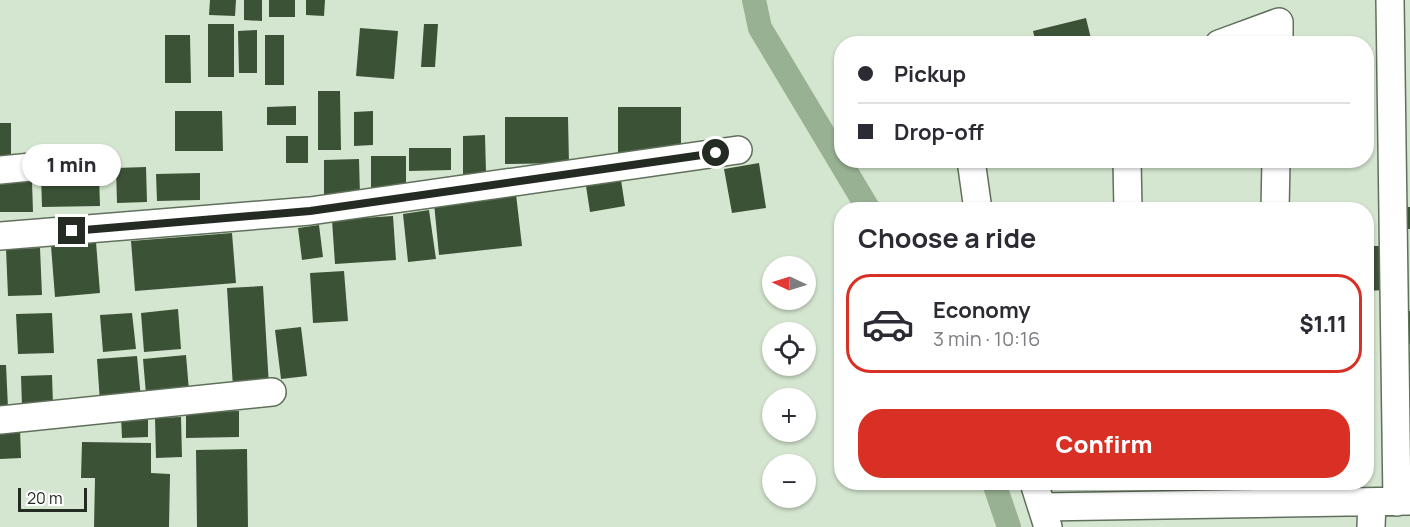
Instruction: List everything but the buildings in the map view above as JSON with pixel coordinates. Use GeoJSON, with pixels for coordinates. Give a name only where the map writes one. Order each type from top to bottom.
{"type":"FeatureCollection","features":[{"type":"Feature","properties":{"kind":"street"},"geometry":{"type":"LineString","coordinates":[[1041,506],[1106,517],[1133,494],[1236,516],[1268,493],[1387,508],[1390,0]]}},
{"type":"Feature","properties":{"kind":"street"},"geometry":{"type":"LineString","coordinates":[[1241,36],[1279,22],[1279,36]]}},
{"type":"Feature","properties":{"kind":"street"},"geometry":{"type":"LineString","coordinates":[[0,236],[310,211],[738,150]]}},
{"type":"Feature","properties":{"kind":"street"},"geometry":{"type":"LineString","coordinates":[[0,170],[61,164]]}},
{"type":"Feature","properties":{"kind":"street"},"geometry":{"type":"LineString","coordinates":[[972,168],[977,202]]}},
{"type":"Feature","properties":{"kind":"street"},"geometry":{"type":"LineString","coordinates":[[1128,168],[1128,202]]}},
{"type":"Feature","properties":{"kind":"street"},"geometry":{"type":"LineString","coordinates":[[1275,202],[1276,168]]}},
{"type":"Feature","properties":{"kind":"street"},"geometry":{"type":"LineString","coordinates":[[0,420],[272,392]]}},
{"type":"Feature","properties":{"kind":"waterway"},"geometry":{"type":"LineString","coordinates":[[754,0],[760,28],[834,152]]}},
{"type":"Feature","properties":{"kind":"waterway"},"geometry":{"type":"LineString","coordinates":[[844,168],[864,202]]}},
{"type":"Feature","properties":{"kind":"waterway"},"geometry":{"type":"LineString","coordinates":[[996,490],[1009,527]]}},
{"type":"Feature","properties":{"kind":"route"},"geometry":{"type":"LineString","coordinates":[[72,231],[310,211],[716,153]]}}]}
